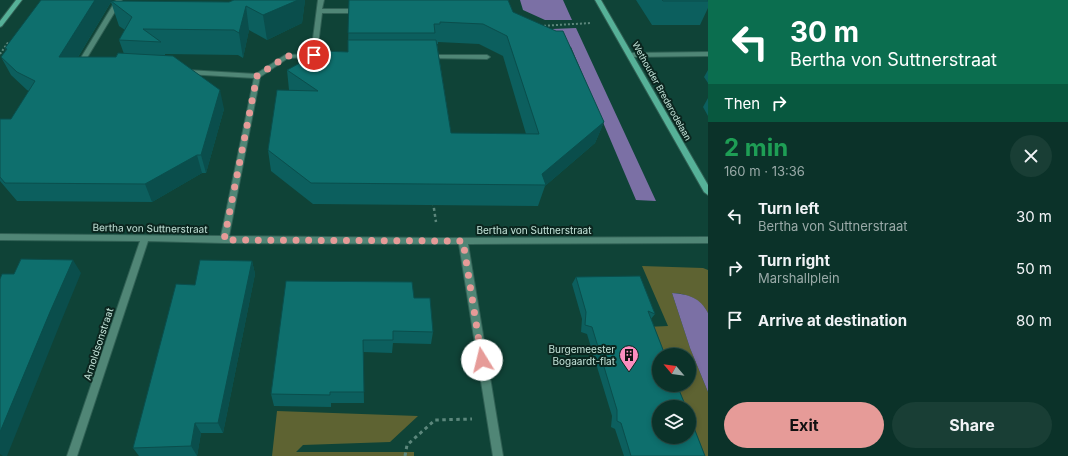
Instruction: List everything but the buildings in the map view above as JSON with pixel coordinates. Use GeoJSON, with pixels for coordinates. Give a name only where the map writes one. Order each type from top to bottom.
{"type":"FeatureCollection","features":[{"type":"Feature","properties":{"kind":"street"},"geometry":{"type":"LineString","coordinates":[[0,25],[19,0]]}},
{"type":"Feature","properties":{"kind":"street"},"geometry":{"type":"LineString","coordinates":[[87,67],[79,66],[119,0]]}},
{"type":"Feature","properties":{"kind":"street"},"geometry":{"type":"LineString","coordinates":[[314,55],[321,0]]}},
{"type":"Feature","properties":{"kind":"street","name":"Wethouder Brederodelaan"},"geometry":{"type":"LineString","coordinates":[[598,0],[631,55],[708,192]]}},
{"type":"Feature","properties":{"kind":"street"},"geometry":{"type":"LineString","coordinates":[[320,11],[366,11]]}},
{"type":"Feature","properties":{"kind":"street"},"geometry":{"type":"LineString","coordinates":[[107,20],[115,19]]}},
{"type":"Feature","properties":{"kind":"street"},"geometry":{"type":"LineString","coordinates":[[631,55],[708,54]]}},
{"type":"Feature","properties":{"kind":"street"},"geometry":{"type":"LineString","coordinates":[[180,72],[257,76],[287,56],[330,55]]}},
{"type":"Feature","properties":{"kind":"street"},"geometry":{"type":"LineString","coordinates":[[422,56],[487,57]]}},
{"type":"Feature","properties":{"kind":"street"},"geometry":{"type":"LineString","coordinates":[[224,240],[257,76]]}},
{"type":"Feature","properties":{"kind":"street","name":"Bertha von Suttnerstraat"},"geometry":{"type":"LineString","coordinates":[[0,237],[438,241],[708,240]]}},
{"type":"Feature","properties":{"kind":"street","name":"Arnoldsonstraat"},"geometry":{"type":"LineString","coordinates":[[72,456],[145,238]]}},
{"type":"Feature","properties":{"kind":"street"},"geometry":{"type":"LineString","coordinates":[[463,241],[498,456]]}},
{"type":"Feature","properties":{"kind":"path"},"geometry":{"type":"LineString","coordinates":[[537,26],[556,24],[586,24]]}},
{"type":"Feature","properties":{"kind":"path"},"geometry":{"type":"LineString","coordinates":[[433,197],[438,241]]}},
{"type":"Feature","properties":{"kind":"path"},"geometry":{"type":"LineString","coordinates":[[405,456],[407,445],[435,420],[492,419]]}},
{"type":"Feature","properties":{"kind":"green space"},"geometry":{"type":"Polygon","coordinates":[[[642,266],[703,268],[708,270],[708,313],[702,304],[693,298],[683,294],[672,293],[690,348],[656,348],[646,327],[668,326],[642,266]]]}},
{"type":"Feature","properties":{"kind":"green space"},"geometry":{"type":"Polygon","coordinates":[[[696,363],[708,392],[708,456],[696,456],[692,444],[696,444],[696,400],[674,400],[671,392],[696,392],[696,363]]]}},
{"type":"Feature","properties":{"kind":"green space"},"geometry":{"type":"Polygon","coordinates":[[[277,411],[418,416],[390,442],[303,445],[296,452],[414,452],[414,456],[272,456],[277,411]]]}},
{"type":"Feature","properties":{"kind":"shaded area"},"geometry":{"type":"Polygon","coordinates":[[[520,0],[563,0],[572,20],[545,20],[523,10],[520,0]]]}},
{"type":"Feature","properties":{"kind":"shaded area"},"geometry":{"type":"Polygon","coordinates":[[[576,28],[656,201],[636,200],[571,47],[545,36],[552,29],[576,28]]]}},
{"type":"Feature","properties":{"kind":"shaded area"},"geometry":{"type":"Polygon","coordinates":[[[672,293],[683,294],[698,300],[708,313],[708,392],[696,363],[696,348],[690,348],[672,293]]]}},
{"type":"Feature","properties":{"kind":"place","name":"Burgemeester Bogaardt-flat"},"geometry":{"type":"Point","coordinates":[629,372]}},
{"type":"Feature","properties":{"kind":"route"},"geometry":{"type":"LineString","coordinates":[[314,55],[287,56],[257,76],[224,240],[463,241],[482,360]]}}]}
